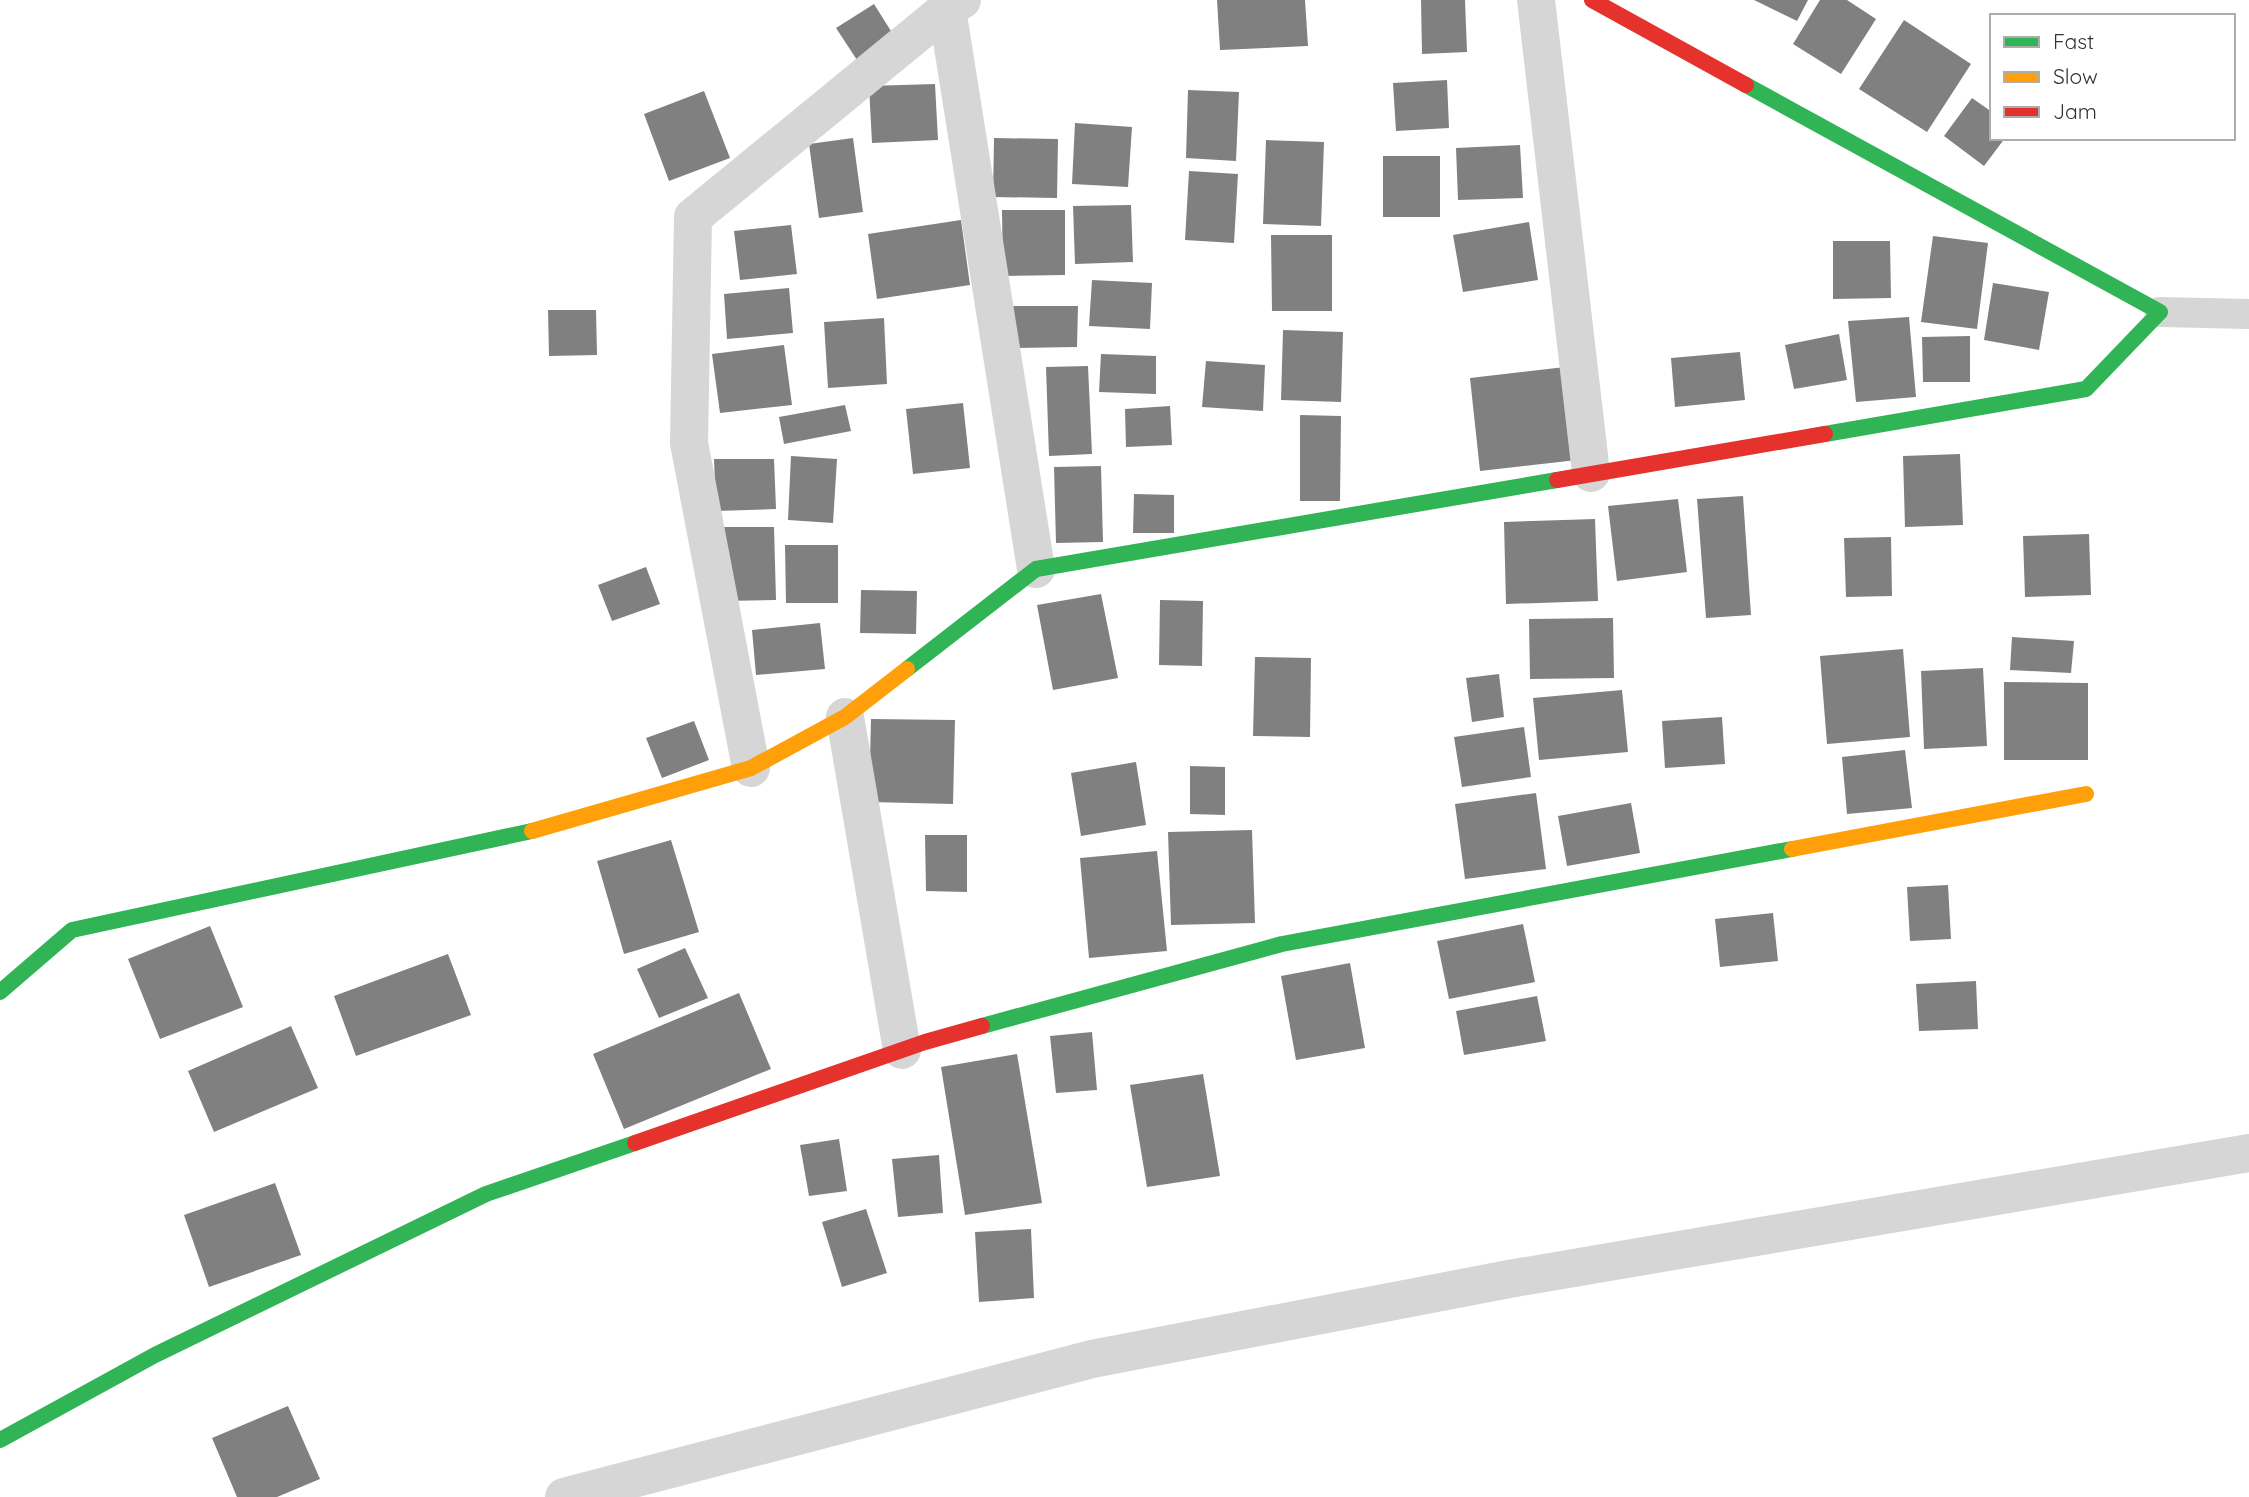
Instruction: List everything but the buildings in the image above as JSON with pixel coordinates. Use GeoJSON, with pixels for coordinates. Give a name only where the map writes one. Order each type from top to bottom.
{"type":"FeatureCollection","features":[{"type":"Feature","properties":{"kind":"street"},"geometry":{"type":"LineString","coordinates":[[1536,0],[1591,473]]}},
{"type":"Feature","properties":{"kind":"street"},"geometry":{"type":"LineString","coordinates":[[0,992],[72,930],[551,827],[751,768],[845,717],[1036,569],[2086,388],[2160,312],[1592,0]]}},
{"type":"Feature","properties":{"kind":"street"},"geometry":{"type":"LineString","coordinates":[[955,5],[1036,569]]}},
{"type":"Feature","properties":{"kind":"street"},"geometry":{"type":"LineString","coordinates":[[751,768],[689,443],[693,217],[955,5]]}},
{"type":"Feature","properties":{"kind":"street"},"geometry":{"type":"LineString","coordinates":[[845,717],[902,1049]]}},
{"type":"Feature","properties":{"kind":"street"},"geometry":{"type":"LineString","coordinates":[[0,1440],[155,1355],[486,1194],[902,1049],[1282,944],[2086,794]]}},
{"type":"Feature","properties":{"kind":"street"},"geometry":{"type":"LineString","coordinates":[[564,1497],[1092,1359],[1510,1279],[2249,1153]]}},
{"type":"Feature","properties":{"kind":"lane"},"geometry":{"type":"LineString","coordinates":[[2160,312],[2249,314]]}},
{"type":"Feature","properties":{"kind":"traffic: fast"},"geometry":{"type":"LineString","coordinates":[[1746,85],[2160,312],[2086,389],[1825,434]]}},
{"type":"Feature","properties":{"kind":"traffic: fast"},"geometry":{"type":"LineString","coordinates":[[907,669],[1036,569],[1557,480]]}},
{"type":"Feature","properties":{"kind":"traffic: fast"},"geometry":{"type":"LineString","coordinates":[[0,992],[72,930],[532,831]]}},
{"type":"Feature","properties":{"kind":"traffic: fast"},"geometry":{"type":"LineString","coordinates":[[982,1026],[1282,944],[1792,849]]}},
{"type":"Feature","properties":{"kind":"traffic: fast"},"geometry":{"type":"LineString","coordinates":[[0,1440],[155,1355],[486,1194],[635,1143]]}},
{"type":"Feature","properties":{"kind":"traffic: slow"},"geometry":{"type":"LineString","coordinates":[[532,831],[751,768],[845,717],[907,669]]}},
{"type":"Feature","properties":{"kind":"traffic: slow"},"geometry":{"type":"LineString","coordinates":[[1792,849],[2086,794]]}},
{"type":"Feature","properties":{"kind":"traffic: jam"},"geometry":{"type":"LineString","coordinates":[[1592,0],[1746,85]]}},
{"type":"Feature","properties":{"kind":"traffic: jam"},"geometry":{"type":"LineString","coordinates":[[1557,480],[1825,434]]}},
{"type":"Feature","properties":{"kind":"traffic: jam"},"geometry":{"type":"LineString","coordinates":[[635,1143],[925,1042],[982,1026]]}}]}
